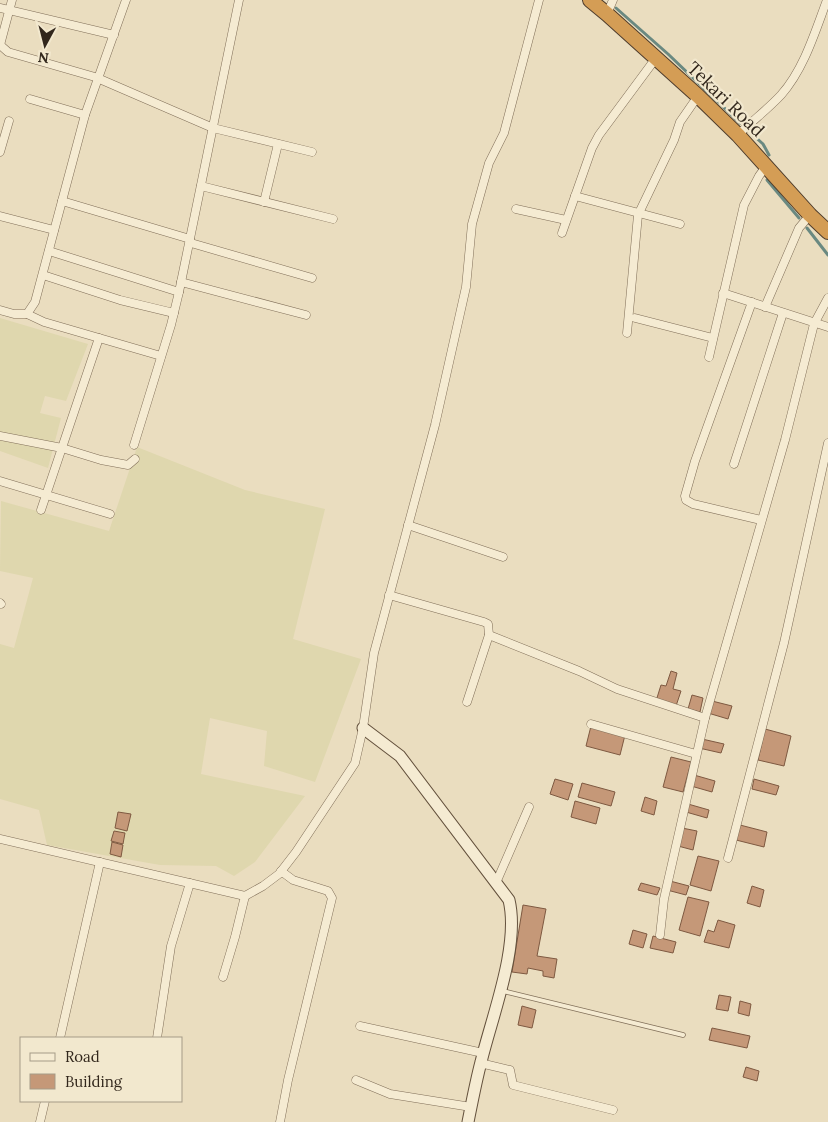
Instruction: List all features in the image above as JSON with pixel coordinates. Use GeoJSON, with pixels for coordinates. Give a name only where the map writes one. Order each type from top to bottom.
{"type":"FeatureCollection","features":[{"type":"Feature","properties":{"kind":"highway","name":"Tekari Road"},"geometry":{"type":"LineString","coordinates":[[590,0],[698,96],[767,165],[810,215],[828,232]]}},
{"type":"Feature","properties":{"kind":"street"},"geometry":{"type":"LineString","coordinates":[[12,0],[0,45],[8,52],[98,79],[213,128],[312,152]]}},
{"type":"Feature","properties":{"kind":"street"},"geometry":{"type":"LineString","coordinates":[[27,314],[35,302],[43,275],[85,115],[126,0]]}},
{"type":"Feature","properties":{"kind":"street"},"geometry":{"type":"LineString","coordinates":[[134,445],[179,292],[239,0]]}},
{"type":"Feature","properties":{"kind":"street"},"geometry":{"type":"LineString","coordinates":[[0,839],[245,896],[263,886],[281,872],[355,763],[363,728],[374,653],[435,425],[466,287],[472,224],[489,163],[504,133],[539,0]]}},
{"type":"Feature","properties":{"kind":"street"},"geometry":{"type":"LineString","coordinates":[[607,14],[613,0]]}},
{"type":"Feature","properties":{"kind":"street"},"geometry":{"type":"LineString","coordinates":[[738,135],[782,94],[793,78],[814,34],[826,0]]}},
{"type":"Feature","properties":{"kind":"street"},"geometry":{"type":"LineString","coordinates":[[0,8],[114,35]]}},
{"type":"Feature","properties":{"kind":"street"},"geometry":{"type":"LineString","coordinates":[[562,233],[592,148],[599,135],[656,58]]}},
{"type":"Feature","properties":{"kind":"street"},"geometry":{"type":"LineString","coordinates":[[627,333],[638,214],[674,140],[680,122],[698,96]]}},
{"type":"Feature","properties":{"kind":"street"},"geometry":{"type":"LineString","coordinates":[[30,99],[85,115]]}},
{"type":"Feature","properties":{"kind":"street"},"geometry":{"type":"LineString","coordinates":[[0,152],[9,121]]}},
{"type":"Feature","properties":{"kind":"street"},"geometry":{"type":"LineString","coordinates":[[264,202],[278,144]]}},
{"type":"Feature","properties":{"kind":"street"},"geometry":{"type":"LineString","coordinates":[[709,357],[744,205],[767,165]]}},
{"type":"Feature","properties":{"kind":"street"},"geometry":{"type":"LineString","coordinates":[[201,186],[333,219]]}},
{"type":"Feature","properties":{"kind":"street"},"geometry":{"type":"LineString","coordinates":[[575,196],[680,224]]}},
{"type":"Feature","properties":{"kind":"street"},"geometry":{"type":"LineString","coordinates":[[62,201],[190,239],[191,243],[312,278]]}},
{"type":"Feature","properties":{"kind":"street"},"geometry":{"type":"LineString","coordinates":[[516,209],[566,220]]}},
{"type":"Feature","properties":{"kind":"street"},"geometry":{"type":"LineString","coordinates":[[766,307],[799,228],[810,215]]}},
{"type":"Feature","properties":{"kind":"street"},"geometry":{"type":"LineString","coordinates":[[0,216],[54,230]]}},
{"type":"Feature","properties":{"kind":"street"},"geometry":{"type":"LineString","coordinates":[[49,251],[179,292]]}},
{"type":"Feature","properties":{"kind":"street"},"geometry":{"type":"LineString","coordinates":[[43,275],[120,300],[174,313]]}},
{"type":"Feature","properties":{"kind":"street"},"geometry":{"type":"LineString","coordinates":[[181,282],[306,314]]}},
{"type":"Feature","properties":{"kind":"street"},"geometry":{"type":"LineString","coordinates":[[723,293],[828,327]]}},
{"type":"Feature","properties":{"kind":"street"},"geometry":{"type":"LineString","coordinates":[[660,935],[664,899],[705,718],[785,440],[814,324],[828,298]]}},
{"type":"Feature","properties":{"kind":"street"},"geometry":{"type":"LineString","coordinates":[[752,302],[695,461],[685,496],[686,500],[693,504],[761,520]]}},
{"type":"Feature","properties":{"kind":"street"},"geometry":{"type":"LineString","coordinates":[[0,310],[14,314],[27,314],[44,322],[161,356]]}},
{"type":"Feature","properties":{"kind":"street"},"geometry":{"type":"LineString","coordinates":[[734,464],[783,313]]}},
{"type":"Feature","properties":{"kind":"street"},"geometry":{"type":"LineString","coordinates":[[635,318],[713,338]]}},
{"type":"Feature","properties":{"kind":"street"},"geometry":{"type":"LineString","coordinates":[[41,510],[99,338]]}},
{"type":"Feature","properties":{"kind":"street"},"geometry":{"type":"LineString","coordinates":[[0,436],[62,448],[101,460],[128,464],[135,459]]}},
{"type":"Feature","properties":{"kind":"street"},"geometry":{"type":"LineString","coordinates":[[728,858],[784,643],[828,443]]}},
{"type":"Feature","properties":{"kind":"street"},"geometry":{"type":"LineString","coordinates":[[0,481],[110,514]]}},
{"type":"Feature","properties":{"kind":"street"},"geometry":{"type":"LineString","coordinates":[[408,525],[502,557]]}},
{"type":"Feature","properties":{"kind":"street"},"geometry":{"type":"LineString","coordinates":[[389,595],[484,622],[489,627],[489,635],[467,702]]}},
{"type":"Feature","properties":{"kind":"street"},"geometry":{"type":"LineString","coordinates":[[489,635],[579,671],[617,689],[705,718]]}},
{"type":"Feature","properties":{"kind":"street"},"geometry":{"type":"LineString","coordinates":[[591,724],[696,754]]}},
{"type":"Feature","properties":{"kind":"street"},"geometry":{"type":"LineString","coordinates":[[363,728],[400,756],[509,900],[513,928],[500,991],[482,1058],[468,1122]]}},
{"type":"Feature","properties":{"kind":"street"},"geometry":{"type":"LineString","coordinates":[[496,883],[529,807]]}},
{"type":"Feature","properties":{"kind":"street"},"geometry":{"type":"LineString","coordinates":[[60,1037],[100,862]]}},
{"type":"Feature","properties":{"kind":"street"},"geometry":{"type":"LineString","coordinates":[[280,1122],[288,1080],[332,898],[328,892],[293,880],[281,872]]}},
{"type":"Feature","properties":{"kind":"street"},"geometry":{"type":"LineString","coordinates":[[157,1037],[171,946],[190,883]]}},
{"type":"Feature","properties":{"kind":"street"},"geometry":{"type":"LineString","coordinates":[[223,978],[245,896]]}},
{"type":"Feature","properties":{"kind":"street"},"geometry":{"type":"LineString","coordinates":[[360,1026],[482,1058],[510,1070],[512,1073],[512,1083],[515,1085],[613,1110]]}},
{"type":"Feature","properties":{"kind":"street"},"geometry":{"type":"LineString","coordinates":[[356,1080],[390,1094],[471,1108]]}},
{"type":"Feature","properties":{"kind":"street"},"geometry":{"type":"LineString","coordinates":[[40,1122],[45,1102]]}},
{"type":"Feature","properties":{"kind":"lane"},"geometry":{"type":"LineString","coordinates":[[500,991],[682,1035]]}},
{"type":"Feature","properties":{"kind":"shaded area"},"geometry":{"type":"Polygon","coordinates":[[[0,318],[88,344],[66,401],[45,396],[40,413],[61,418],[48,468],[0,451],[0,318]]]}},
{"type":"Feature","properties":{"kind":"shaded area"},"geometry":{"type":"Polygon","coordinates":[[[137,447],[245,490],[325,509],[293,639],[361,659],[315,782],[264,766],[267,731],[210,718],[201,774],[305,796],[255,862],[234,876],[216,866],[160,865],[47,845],[39,810],[0,799],[0,644],[14,648],[33,578],[0,571],[1,501],[109,531],[137,447]]]}},
{"type":"Feature","properties":{"kind":"building"},"geometry":{"type":"Polygon","coordinates":[[[671,671],[677,673],[673,689],[681,691],[676,706],[656,701],[661,685],[666,686],[671,671]]]}},
{"type":"Feature","properties":{"kind":"building"},"geometry":{"type":"Polygon","coordinates":[[[692,695],[703,698],[700,712],[688,709],[692,695]]]}},
{"type":"Feature","properties":{"kind":"building"},"geometry":{"type":"Polygon","coordinates":[[[712,701],[732,706],[728,719],[708,713],[712,701]]]}},
{"type":"Feature","properties":{"kind":"building"},"geometry":{"type":"Polygon","coordinates":[[[591,726],[625,735],[620,755],[586,746],[591,726]]]}},
{"type":"Feature","properties":{"kind":"building"},"geometry":{"type":"Polygon","coordinates":[[[765,729],[791,736],[784,766],[758,760],[765,729]]]}},
{"type":"Feature","properties":{"kind":"building"},"geometry":{"type":"Polygon","coordinates":[[[702,739],[724,744],[721,753],[699,748],[702,739]]]}},
{"type":"Feature","properties":{"kind":"building"},"geometry":{"type":"Polygon","coordinates":[[[671,757],[691,762],[683,792],[663,787],[671,757]]]}},
{"type":"Feature","properties":{"kind":"building"},"geometry":{"type":"Polygon","coordinates":[[[694,775],[715,781],[712,792],[691,786],[694,775]]]}},
{"type":"Feature","properties":{"kind":"building"},"geometry":{"type":"Polygon","coordinates":[[[555,779],[573,784],[568,800],[550,794],[555,779]]]}},
{"type":"Feature","properties":{"kind":"building"},"geometry":{"type":"Polygon","coordinates":[[[754,779],[779,786],[776,795],[752,789],[754,779]]]}},
{"type":"Feature","properties":{"kind":"building"},"geometry":{"type":"Polygon","coordinates":[[[582,783],[615,792],[611,806],[578,797],[582,783]]]}},
{"type":"Feature","properties":{"kind":"building"},"geometry":{"type":"Polygon","coordinates":[[[645,797],[657,801],[654,815],[641,811],[645,797]]]}},
{"type":"Feature","properties":{"kind":"building"},"geometry":{"type":"Polygon","coordinates":[[[575,801],[600,808],[596,824],[571,817],[575,801]]]}},
{"type":"Feature","properties":{"kind":"building"},"geometry":{"type":"Polygon","coordinates":[[[688,804],[709,810],[707,818],[686,812],[688,804]]]}},
{"type":"Feature","properties":{"kind":"building"},"geometry":{"type":"Polygon","coordinates":[[[118,812],[131,814],[127,831],[115,828],[118,812]]]}},
{"type":"Feature","properties":{"kind":"building"},"geometry":{"type":"Polygon","coordinates":[[[740,825],[767,832],[764,847],[736,840],[740,825]]]}},
{"type":"Feature","properties":{"kind":"building"},"geometry":{"type":"Polygon","coordinates":[[[682,828],[697,831],[693,850],[678,846],[682,828]]]}},
{"type":"Feature","properties":{"kind":"building"},"geometry":{"type":"Polygon","coordinates":[[[114,831],[125,833],[123,844],[111,841],[114,831]]]}},
{"type":"Feature","properties":{"kind":"building"},"geometry":{"type":"Polygon","coordinates":[[[112,842],[123,845],[121,857],[110,854],[112,842]]]}},
{"type":"Feature","properties":{"kind":"building"},"geometry":{"type":"Polygon","coordinates":[[[698,856],[719,861],[711,891],[690,885],[698,856]]]}},
{"type":"Feature","properties":{"kind":"building"},"geometry":{"type":"Polygon","coordinates":[[[670,881],[689,886],[686,895],[667,890],[670,881]]]}},
{"type":"Feature","properties":{"kind":"building"},"geometry":{"type":"Polygon","coordinates":[[[641,883],[660,888],[657,895],[638,890],[641,883]]]}},
{"type":"Feature","properties":{"kind":"building"},"geometry":{"type":"Polygon","coordinates":[[[752,886],[764,890],[760,907],[747,903],[752,886]]]}},
{"type":"Feature","properties":{"kind":"building"},"geometry":{"type":"Polygon","coordinates":[[[688,897],[709,902],[700,936],[679,930],[688,897]]]}},
{"type":"Feature","properties":{"kind":"building"},"geometry":{"type":"Polygon","coordinates":[[[523,905],[546,909],[537,956],[557,959],[554,978],[543,976],[543,971],[528,968],[527,974],[512,972],[523,905]]]}},
{"type":"Feature","properties":{"kind":"building"},"geometry":{"type":"Polygon","coordinates":[[[718,920],[735,925],[729,948],[704,942],[708,930],[714,932],[718,920]]]}},
{"type":"Feature","properties":{"kind":"building"},"geometry":{"type":"Polygon","coordinates":[[[633,930],[647,934],[643,948],[629,944],[633,930]]]}},
{"type":"Feature","properties":{"kind":"building"},"geometry":{"type":"Polygon","coordinates":[[[653,936],[676,942],[673,953],[650,948],[653,936]]]}},
{"type":"Feature","properties":{"kind":"building"},"geometry":{"type":"Polygon","coordinates":[[[719,995],[731,997],[728,1011],[716,1009],[719,995]]]}},
{"type":"Feature","properties":{"kind":"building"},"geometry":{"type":"Polygon","coordinates":[[[740,1001],[751,1004],[749,1016],[738,1013],[740,1001]]]}},
{"type":"Feature","properties":{"kind":"building"},"geometry":{"type":"Polygon","coordinates":[[[522,1006],[536,1010],[532,1028],[518,1025],[522,1006]]]}},
{"type":"Feature","properties":{"kind":"building"},"geometry":{"type":"Polygon","coordinates":[[[712,1028],[750,1036],[747,1048],[709,1040],[712,1028]]]}},
{"type":"Feature","properties":{"kind":"building"},"geometry":{"type":"Polygon","coordinates":[[[746,1067],[759,1071],[757,1081],[743,1077],[746,1067]]]}},
{"type":"Feature","properties":{"kind":"waterway"},"geometry":{"type":"LineString","coordinates":[[616,8],[668,54],[740,123]]}},
{"type":"Feature","properties":{"kind":"waterway"},"geometry":{"type":"LineString","coordinates":[[752,134],[763,144],[769,155]]}},
{"type":"Feature","properties":{"kind":"waterway"},"geometry":{"type":"LineString","coordinates":[[767,180],[799,218]]}},
{"type":"Feature","properties":{"kind":"waterway"},"geometry":{"type":"LineString","coordinates":[[807,228],[828,255]]}}]}
